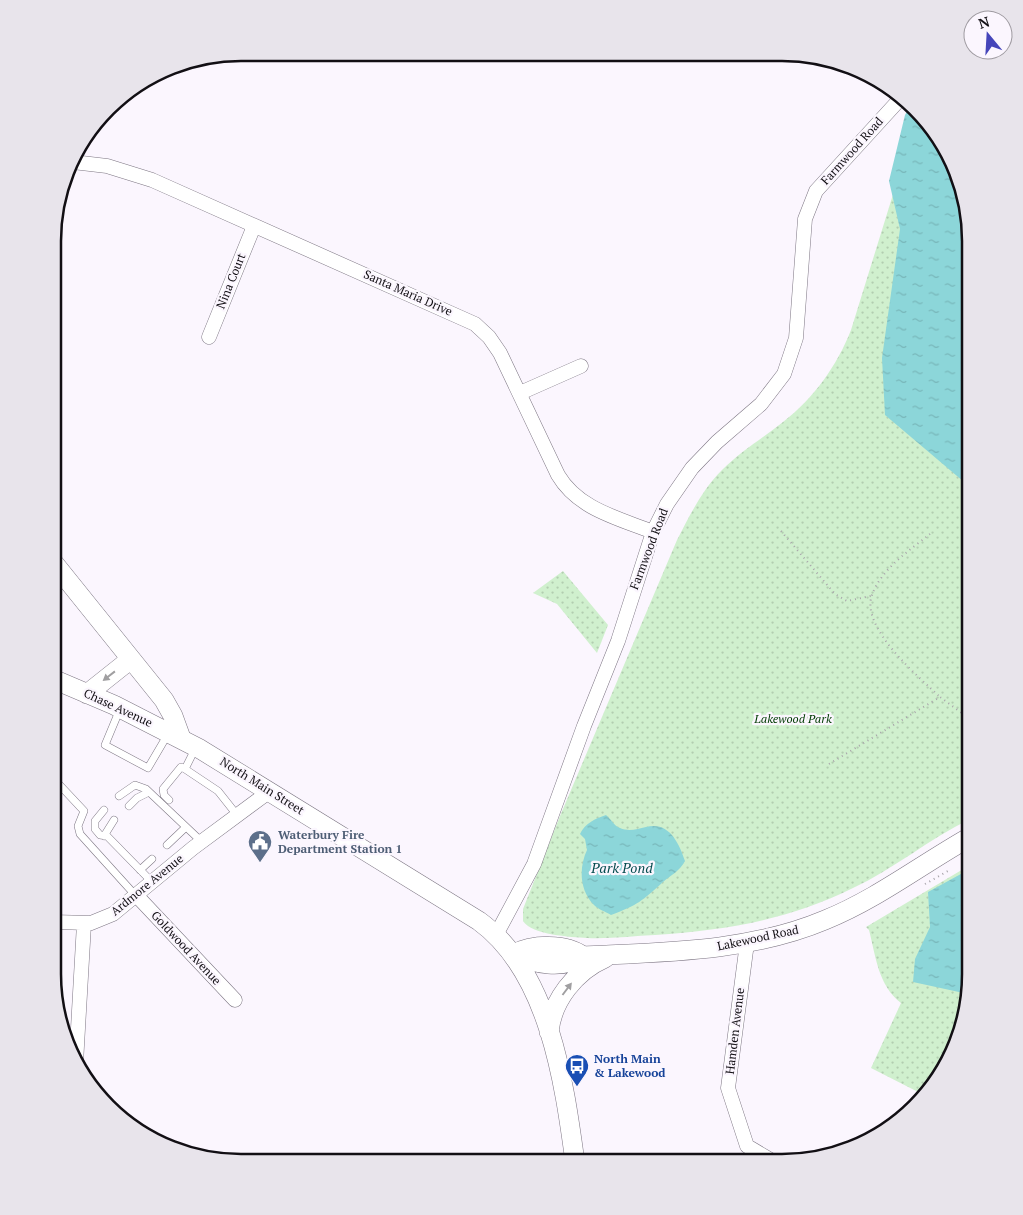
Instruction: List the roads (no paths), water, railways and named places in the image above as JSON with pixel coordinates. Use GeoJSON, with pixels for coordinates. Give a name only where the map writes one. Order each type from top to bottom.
{"type":"FeatureCollection","features":[{"type":"Feature","properties":{"kind":"main road"},"geometry":{"type":"LineString","coordinates":[[61,572],[169,708],[182,739]]}},
{"type":"Feature","properties":{"kind":"main road"},"geometry":{"type":"LineString","coordinates":[[87,694],[131,659]]}},
{"type":"Feature","properties":{"kind":"main road","name":"Chase Avenue"},"geometry":{"type":"LineString","coordinates":[[61,683],[120,708],[182,739]]}},
{"type":"Feature","properties":{"kind":"main road","name":"North Main Street"},"geometry":{"type":"LineString","coordinates":[[182,739],[270,791],[479,921],[514,954],[534,990],[549,1034],[563,1087],[574,1154]]}},
{"type":"Feature","properties":{"kind":"main road","name":"Lakewood Road"},"geometry":{"type":"LineString","coordinates":[[514,954],[530,962],[548,964],[571,962],[583,956],[705,949],[797,931],[839,914],[962,843]]}},
{"type":"Feature","properties":{"kind":"main road"},"geometry":{"type":"LineString","coordinates":[[549,1034],[553,1011],[571,984],[595,962],[617,954]]}},
{"type":"Feature","properties":{"kind":"street","name":"Farmwood Road"},"geometry":{"type":"LineString","coordinates":[[496,935],[534,864],[584,726],[618,642],[653,532],[667,504],[692,468],[761,404],[784,374],[796,338],[805,219],[816,191],[896,103]]}},
{"type":"Feature","properties":{"kind":"street","name":"Santa Maria Drive"},"geometry":{"type":"LineString","coordinates":[[80,163],[107,166],[140,176],[474,324],[495,345],[520,393],[558,475],[570,492],[590,506],[653,532]]}},
{"type":"Feature","properties":{"kind":"street","name":"Nina Court"},"geometry":{"type":"LineString","coordinates":[[209,336],[254,226]]}},
{"type":"Feature","properties":{"kind":"street"},"geometry":{"type":"LineString","coordinates":[[520,393],[581,366]]}},
{"type":"Feature","properties":{"kind":"street","name":"Ardmore Avenue"},"geometry":{"type":"LineString","coordinates":[[84,924],[106,918],[137,896],[202,842],[270,791]]}},
{"type":"Feature","properties":{"kind":"street","name":"Goldwood Avenue"},"geometry":{"type":"LineString","coordinates":[[137,896],[235,1000]]}},
{"type":"Feature","properties":{"kind":"street"},"geometry":{"type":"LineString","coordinates":[[61,923],[84,924],[77,1047]]}},
{"type":"Feature","properties":{"kind":"street","name":"Hamden Avenue"},"geometry":{"type":"LineString","coordinates":[[746,942],[728,1088],[747,1146],[760,1154]]}},
{"type":"Feature","properties":{"kind":"lane"},"geometry":{"type":"LineString","coordinates":[[120,708],[105,745],[148,768],[182,739]]}},
{"type":"Feature","properties":{"kind":"lane"},"geometry":{"type":"LineString","coordinates":[[182,739],[185,769]]}},
{"type":"Feature","properties":{"kind":"lane"},"geometry":{"type":"LineString","coordinates":[[169,800],[164,795],[163,789],[181,767],[218,791],[237,815]]}},
{"type":"Feature","properties":{"kind":"lane"},"geometry":{"type":"LineString","coordinates":[[119,796],[135,785],[149,792],[202,842]]}},
{"type":"Feature","properties":{"kind":"lane"},"geometry":{"type":"LineString","coordinates":[[61,786],[84,811],[78,826],[80,834],[137,896]]}},
{"type":"Feature","properties":{"kind":"lane"},"geometry":{"type":"LineString","coordinates":[[129,806],[137,798],[149,792]]}},
{"type":"Feature","properties":{"kind":"lane"},"geometry":{"type":"LineString","coordinates":[[104,810],[95,821],[95,829],[104,836],[107,836],[153,882]]}},
{"type":"Feature","properties":{"kind":"lane"},"geometry":{"type":"LineString","coordinates":[[104,836],[114,820]]}},
{"type":"Feature","properties":{"kind":"lane"},"geometry":{"type":"LineString","coordinates":[[167,845],[186,828]]}},
{"type":"Feature","properties":{"kind":"lane"},"geometry":{"type":"LineString","coordinates":[[140,870],[152,860]]}},
{"type":"Feature","properties":{"kind":"water"},"geometry":{"type":"Polygon","coordinates":[[[907,112],[909,114],[938,151],[956,195],[960,218],[962,241],[962,480],[885,415],[882,358],[900,229],[889,181],[907,112]]]}},
{"type":"Feature","properties":{"kind":"water","name":"Park Pond"},"geometry":{"type":"Polygon","coordinates":[[[606,815],[616,826],[627,830],[654,826],[667,830],[680,847],[685,861],[678,870],[644,898],[634,905],[611,915],[596,906],[589,899],[585,892],[582,878],[584,857],[587,850],[585,839],[580,834],[588,824],[606,815]]]}},
{"type":"Feature","properties":{"kind":"water"},"geometry":{"type":"Polygon","coordinates":[[[962,873],[960,992],[913,982],[915,959],[930,927],[928,892],[962,873]]]}},
{"type":"Feature","properties":{"kind":"place","name":"Waterbury Fire Department Station 1"},"geometry":{"type":"Point","coordinates":[260,863]}},
{"type":"Feature","properties":{"kind":"place","name":"North Main & Lakewood"},"geometry":{"type":"Point","coordinates":[577,1087]}},
{"type":"Feature","properties":{"kind":"park label","name":"Lakewood Park"},"geometry":{"type":"Point","coordinates":[793,719]}}]}
